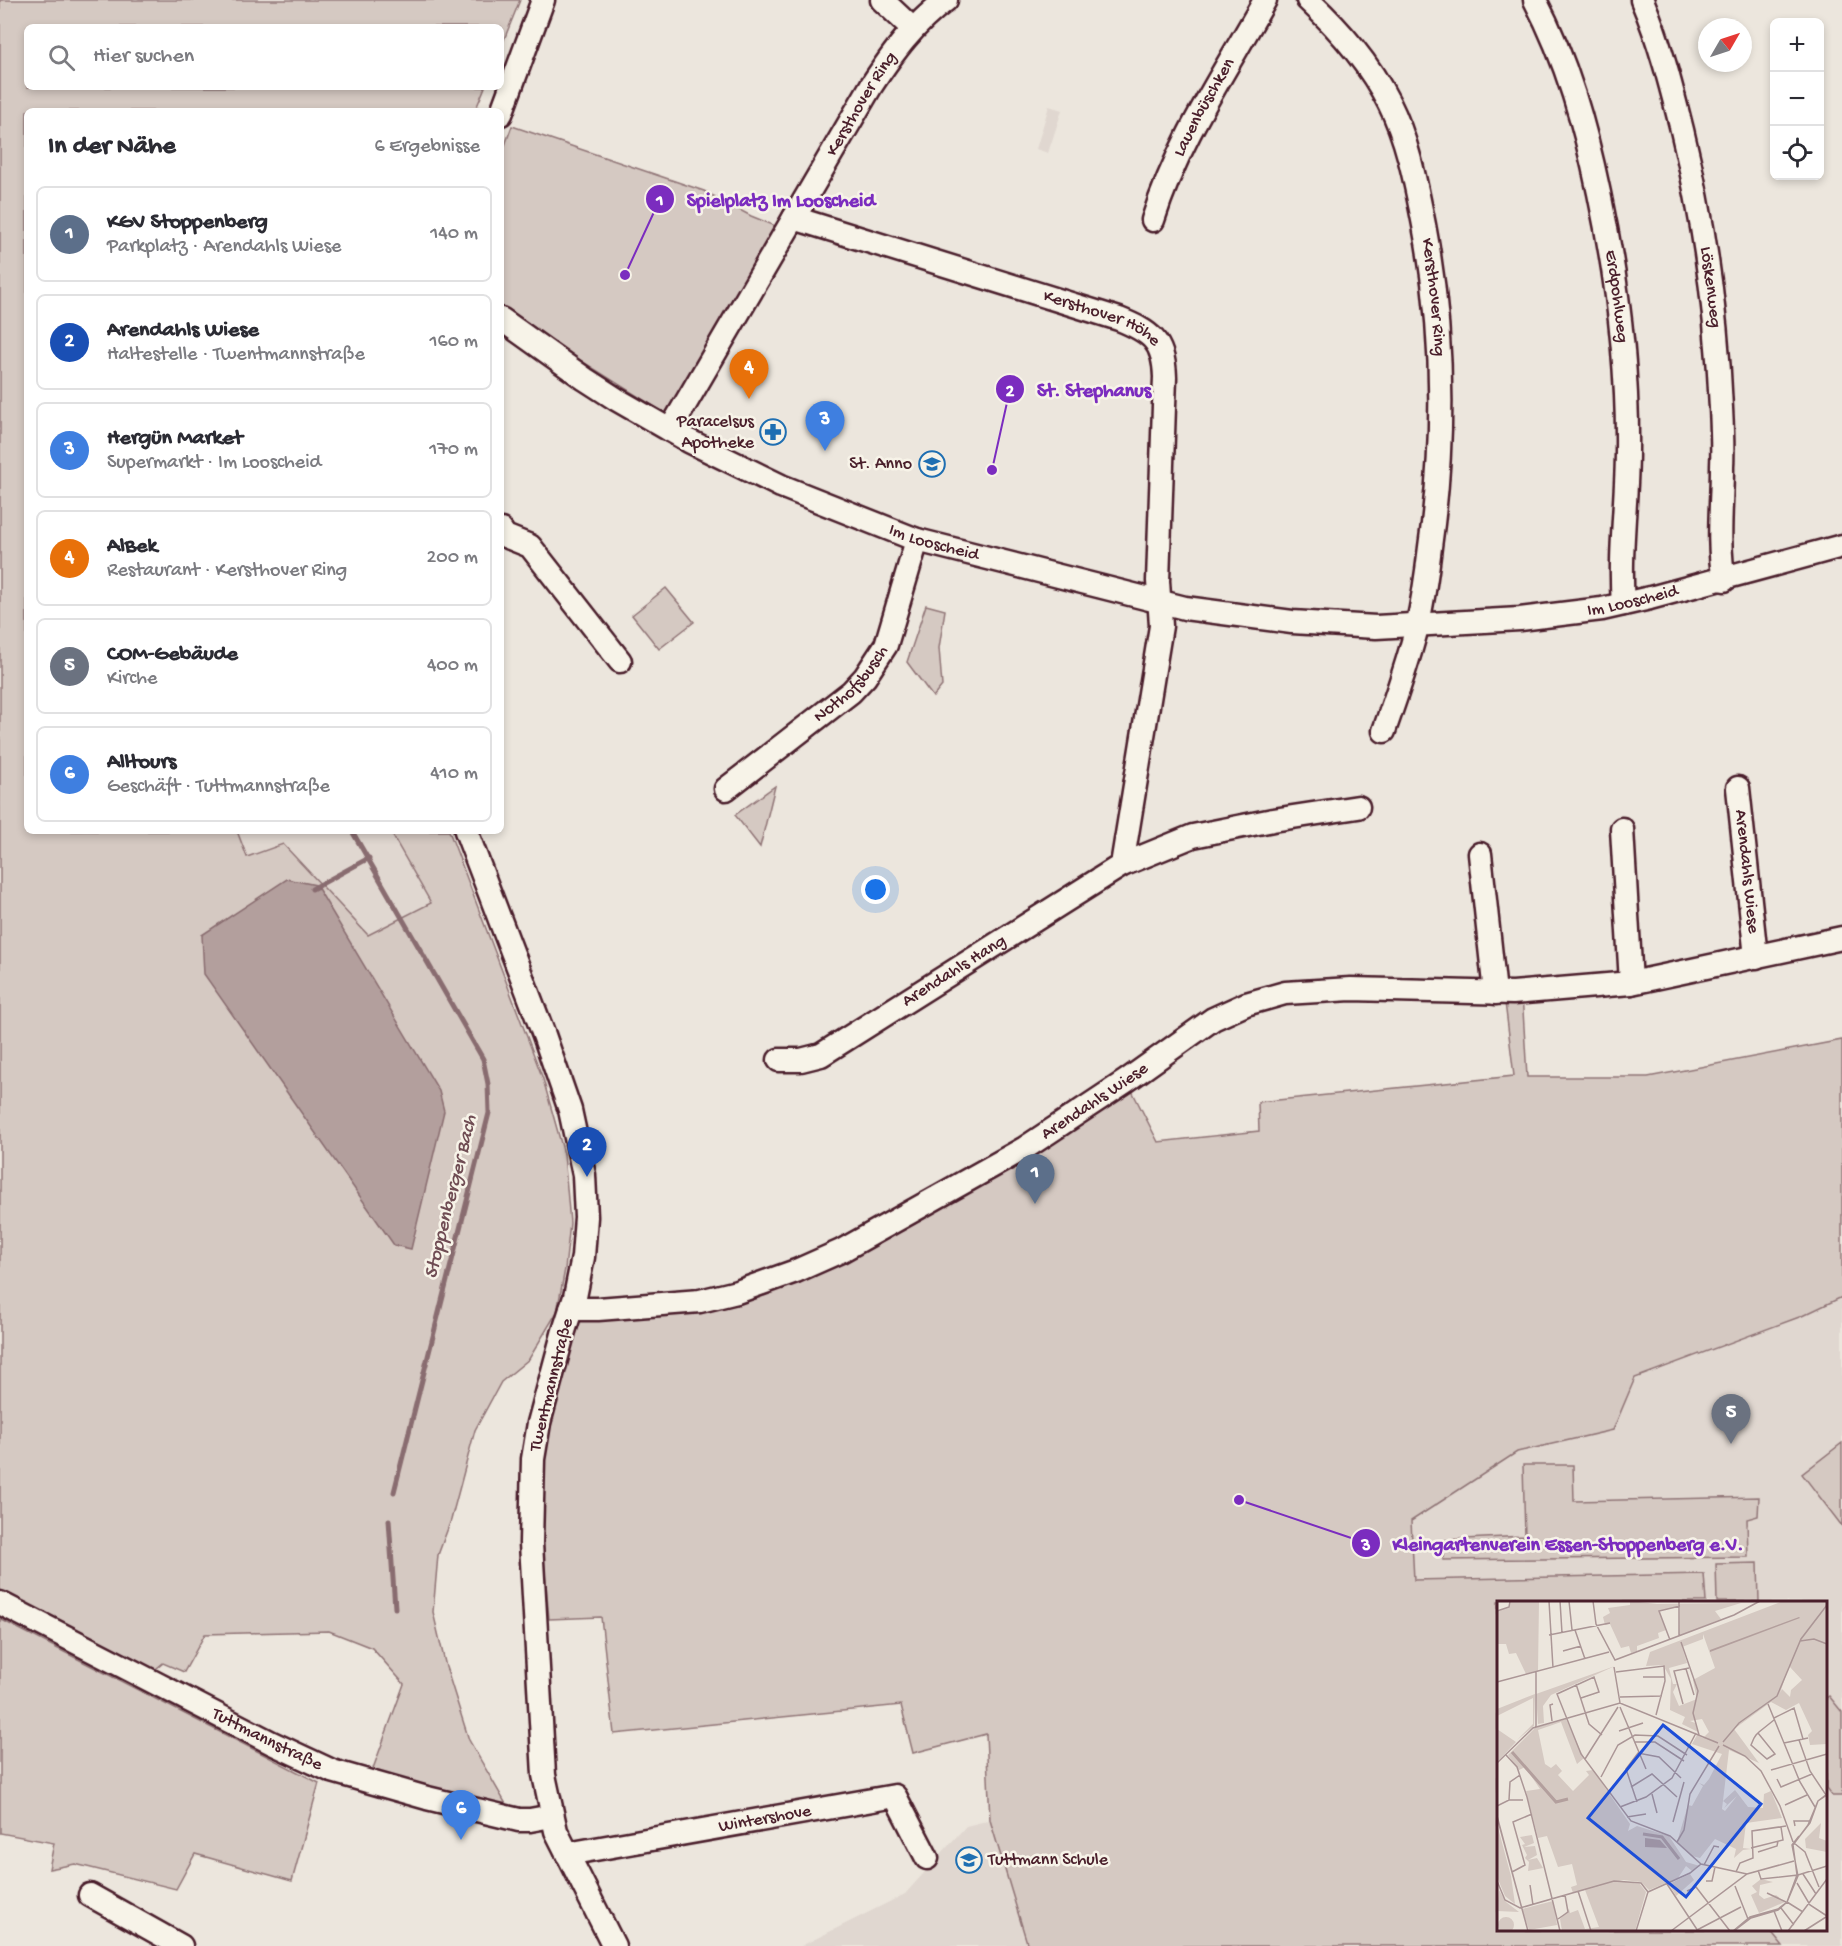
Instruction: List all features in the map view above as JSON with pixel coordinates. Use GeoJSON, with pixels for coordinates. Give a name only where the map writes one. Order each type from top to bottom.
{"type":"FeatureCollection","features":[{"type":"Feature","properties":{"kind":"street"},"geometry":{"type":"LineString","coordinates":[[503,108],[543,0]]}},
{"type":"Feature","properties":{"kind":"street"},"geometry":{"type":"LineString","coordinates":[[882,0],[913,29]]}},
{"type":"Feature","properties":{"kind":"street","name":"Kersthover Ring"},"geometry":{"type":"LineString","coordinates":[[670,430],[871,86],[896,48],[913,29],[946,0]]}},
{"type":"Feature","properties":{"kind":"street","name":"Lauenbüschken"},"geometry":{"type":"LineString","coordinates":[[1153,219],[1184,142],[1265,0]]}},
{"type":"Feature","properties":{"kind":"street","name":"Kersthover Ring"},"geometry":{"type":"LineString","coordinates":[[1308,0],[1351,44],[1372,73],[1390,105],[1404,141],[1413,175],[1431,262],[1438,341],[1441,435],[1433,531],[1417,627]]}},
{"type":"Feature","properties":{"kind":"street","name":"Erdpohlweg"},"geometry":{"type":"LineString","coordinates":[[1534,0],[1564,63],[1578,105],[1595,174],[1614,272],[1627,409],[1623,604]]}},
{"type":"Feature","properties":{"kind":"street","name":"Löskenweg"},"geometry":{"type":"LineString","coordinates":[[1642,0],[1674,98],[1696,191],[1706,248],[1719,370],[1722,466],[1720,551],[1724,580]]}},
{"type":"Feature","properties":{"kind":"street","name":"Kersthover Höhe"},"geometry":{"type":"LineString","coordinates":[[794,218],[1119,319],[1149,333],[1164,357],[1165,377],[1159,602]]}},
{"type":"Feature","properties":{"kind":"street","name":"Im Looscheid"},"geometry":{"type":"LineString","coordinates":[[504,321],[585,379],[670,430],[781,486],[917,540],[1185,608],[1292,622],[1376,627],[1417,627],[1520,620],[1602,609],[1724,580],[1842,546]]}},
{"type":"Feature","properties":{"kind":"street"},"geometry":{"type":"LineString","coordinates":[[504,534],[530,546],[620,661]]}},
{"type":"Feature","properties":{"kind":"street","name":"Nothofsbusch"},"geometry":{"type":"LineString","coordinates":[[726,789],[850,692],[865,677],[886,645],[917,540]]}},
{"type":"Feature","properties":{"kind":"street"},"geometry":{"type":"LineString","coordinates":[[1122,865],[1161,626],[1159,602]]}},
{"type":"Feature","properties":{"kind":"street"},"geometry":{"type":"LineString","coordinates":[[1384,731],[1417,627]]}},
{"type":"Feature","properties":{"kind":"street","name":"Arendahls Wiese"},"geometry":{"type":"LineString","coordinates":[[1738,788],[1756,957]]}},
{"type":"Feature","properties":{"kind":"street","name":"Arendahls Hang"},"geometry":{"type":"LineString","coordinates":[[779,1060],[801,1060],[821,1055],[1122,865],[1193,836],[1273,820],[1358,807]]}},
{"type":"Feature","properties":{"kind":"street"},"geometry":{"type":"LineString","coordinates":[[1622,829],[1631,983]]}},
{"type":"Feature","properties":{"kind":"street","name":"Twentmannstraße"},"geometry":{"type":"LineString","coordinates":[[467,834],[544,1035],[570,1110],[584,1175],[586,1217],[583,1257],[575,1297],[539,1423],[533,1459],[530,1520],[544,1775],[552,1816],[567,1854],[614,1946]]}},
{"type":"Feature","properties":{"kind":"street"},"geometry":{"type":"LineString","coordinates":[[1480,854],[1495,993]]}},
{"type":"Feature","properties":{"kind":"street","name":"Arendahls Wiese"},"geometry":{"type":"LineString","coordinates":[[571,1309],[700,1301],[737,1293],[772,1281],[841,1251],[1025,1148],[1125,1082],[1213,1019],[1246,1004],[1285,993],[1320,990],[1495,993],[1631,983],[1842,938]]}},
{"type":"Feature","properties":{"kind":"street","name":"Tuttmannstraße"},"geometry":{"type":"LineString","coordinates":[[0,1603],[262,1738],[332,1771],[427,1798],[519,1820],[552,1816]]}},
{"type":"Feature","properties":{"kind":"street","name":"Wintershove"},"geometry":{"type":"LineString","coordinates":[[567,1854],[895,1796],[927,1858]]}},
{"type":"Feature","properties":{"kind":"street"},"geometry":{"type":"LineString","coordinates":[[90,1895],[181,1946]]}},
{"type":"Feature","properties":{"kind":"shaded area"},"geometry":{"type":"Polygon","coordinates":[[[0,0],[520,0],[504,40],[504,24],[24,24],[24,90],[484,90],[476,108],[24,108],[24,834],[238,834],[247,857],[283,844],[368,935],[431,903],[392,834],[450,834],[543,1079],[564,1154],[570,1223],[557,1312],[529,1359],[501,1382],[475,1430],[451,1520],[438,1555],[433,1612],[446,1667],[469,1740],[510,1811],[371,1774],[404,1684],[372,1648],[329,1631],[205,1634],[184,1672],[163,1663],[151,1673],[0,1590],[0,0]]]}},
{"type":"Feature","properties":{"kind":"shaded area"},"geometry":{"type":"Polygon","coordinates":[[[1049,106],[1062,110],[1048,153],[1036,149],[1049,106]]]}},
{"type":"Feature","properties":{"kind":"shaded area"},"geometry":{"type":"Polygon","coordinates":[[[512,126],[704,191],[751,216],[778,227],[666,414],[504,309],[504,148],[512,126]]]}},
{"type":"Feature","properties":{"kind":"shaded area"},"geometry":{"type":"Polygon","coordinates":[[[666,588],[694,622],[659,649],[632,615],[666,588]]]}},
{"type":"Feature","properties":{"kind":"shaded area"},"geometry":{"type":"Polygon","coordinates":[[[926,605],[945,610],[939,648],[942,686],[933,697],[907,662],[926,605]]]}},
{"type":"Feature","properties":{"kind":"shaded area"},"geometry":{"type":"Polygon","coordinates":[[[775,786],[760,847],[735,815],[775,786]]]}},
{"type":"Feature","properties":{"kind":"shaded area"},"geometry":{"type":"Polygon","coordinates":[[[238,834],[392,834],[431,903],[368,935],[283,844],[247,857],[238,834]]]}},
{"type":"Feature","properties":{"kind":"shaded area"},"geometry":{"type":"Polygon","coordinates":[[[287,879],[316,885],[439,1091],[444,1111],[411,1249],[394,1245],[204,974],[202,935],[287,879]]]}},
{"type":"Feature","properties":{"kind":"shaded area"},"geometry":{"type":"Polygon","coordinates":[[[1504,994],[1522,994],[1527,1077],[1648,1077],[1842,1040],[1842,1297],[1802,1316],[1635,1378],[1613,1430],[1517,1452],[1411,1521],[1414,1580],[1704,1574],[1706,1601],[1497,1601],[1497,1931],[1771,1931],[1783,1946],[1028,1946],[990,1820],[986,1734],[913,1753],[901,1705],[614,1734],[601,1617],[549,1619],[538,1491],[544,1445],[576,1312],[738,1297],[1127,1081],[1158,1142],[1259,1131],[1258,1102],[1514,1076],[1504,994]]]}},
{"type":"Feature","properties":{"kind":"shaded area"},"geometry":{"type":"Polygon","coordinates":[[[1842,1297],[1842,1946],[1783,1946],[1771,1931],[1827,1931],[1827,1601],[1706,1601],[1704,1574],[1414,1580],[1411,1520],[1517,1452],[1613,1430],[1635,1378],[1802,1316],[1842,1297]]]}},
{"type":"Feature","properties":{"kind":"shaded area"},"geometry":{"type":"Polygon","coordinates":[[[1842,1443],[1842,1526],[1802,1474],[1842,1443]]]}},
{"type":"Feature","properties":{"kind":"shaded area"},"geometry":{"type":"Polygon","coordinates":[[[1523,1465],[1573,1465],[1574,1501],[1759,1497],[1758,1516],[1747,1519],[1748,1557],[1443,1560],[1444,1540],[1525,1536],[1523,1465]]]}},
{"type":"Feature","properties":{"kind":"shaded area"},"geometry":{"type":"Polygon","coordinates":[[[1758,1563],[1759,1601],[1717,1601],[1716,1564],[1758,1563]]]}},
{"type":"Feature","properties":{"kind":"shaded area"},"geometry":{"type":"Polygon","coordinates":[[[0,1619],[319,1783],[292,1881],[195,1854],[176,1889],[75,1864],[49,1869],[54,1843],[0,1833],[0,1619]]]}},
{"type":"Feature","properties":{"kind":"shaded area"},"geometry":{"type":"Polygon","coordinates":[[[1829,1696],[1842,1712],[1842,1796],[1832,1796],[1827,1789],[1827,1697],[1829,1696]]]}},
{"type":"Feature","properties":{"kind":"shaded area","name":"Tuttmann Schule"},"geometry":{"type":"Polygon","coordinates":[[[990,1820],[1028,1946],[801,1946],[905,1894],[966,1826],[990,1820]]]}},
{"type":"Feature","properties":{"kind":"waterway","name":"Stoppenberger Bach"},"geometry":{"type":"LineString","coordinates":[[354,834],[483,1059],[488,1084],[489,1113],[394,1492]]}},
{"type":"Feature","properties":{"kind":"waterway"},"geometry":{"type":"LineString","coordinates":[[312,889],[369,858]]}},
{"type":"Feature","properties":{"kind":"waterway","name":"Stoppenberger Bach"},"geometry":{"type":"LineString","coordinates":[[389,1520],[395,1608]]}},
{"type":"Feature","properties":{"kind":"place","name":"Spielplatz Im Looscheid"},"geometry":{"type":"Point","coordinates":[625,275]}},
{"type":"Feature","properties":{"kind":"place","name":"AlBek"},"geometry":{"type":"Point","coordinates":[749,399]}},
{"type":"Feature","properties":{"kind":"place","name":"Paracelsus Apotheke"},"geometry":{"type":"Point","coordinates":[773,432]}},
{"type":"Feature","properties":{"kind":"place","name":"Hergün Market"},"geometry":{"type":"Point","coordinates":[825,451]}},
{"type":"Feature","properties":{"kind":"place","name":"St. Anno"},"geometry":{"type":"Point","coordinates":[932,464]}},
{"type":"Feature","properties":{"kind":"place","name":"St. Stephanus"},"geometry":{"type":"Point","coordinates":[992,470]}},
{"type":"Feature","properties":{"kind":"place","name":"Arendahls Wiese"},"geometry":{"type":"Point","coordinates":[587,1177]}},
{"type":"Feature","properties":{"kind":"place","name":"KGV Stoppenberg"},"geometry":{"type":"Point","coordinates":[1035,1204]}},
{"type":"Feature","properties":{"kind":"place","name":"COM-Gebäude"},"geometry":{"type":"Point","coordinates":[1731,1444]}},
{"type":"Feature","properties":{"kind":"place","name":"Kleingartenverein Essen-Stoppenberg e.V."},"geometry":{"type":"Point","coordinates":[1239,1500]}},
{"type":"Feature","properties":{"kind":"place","name":"Alltours"},"geometry":{"type":"Point","coordinates":[461,1840]}},
{"type":"Feature","properties":{"kind":"place","name":"Tuttmann Schule"},"geometry":{"type":"Point","coordinates":[969,1860]}}]}
